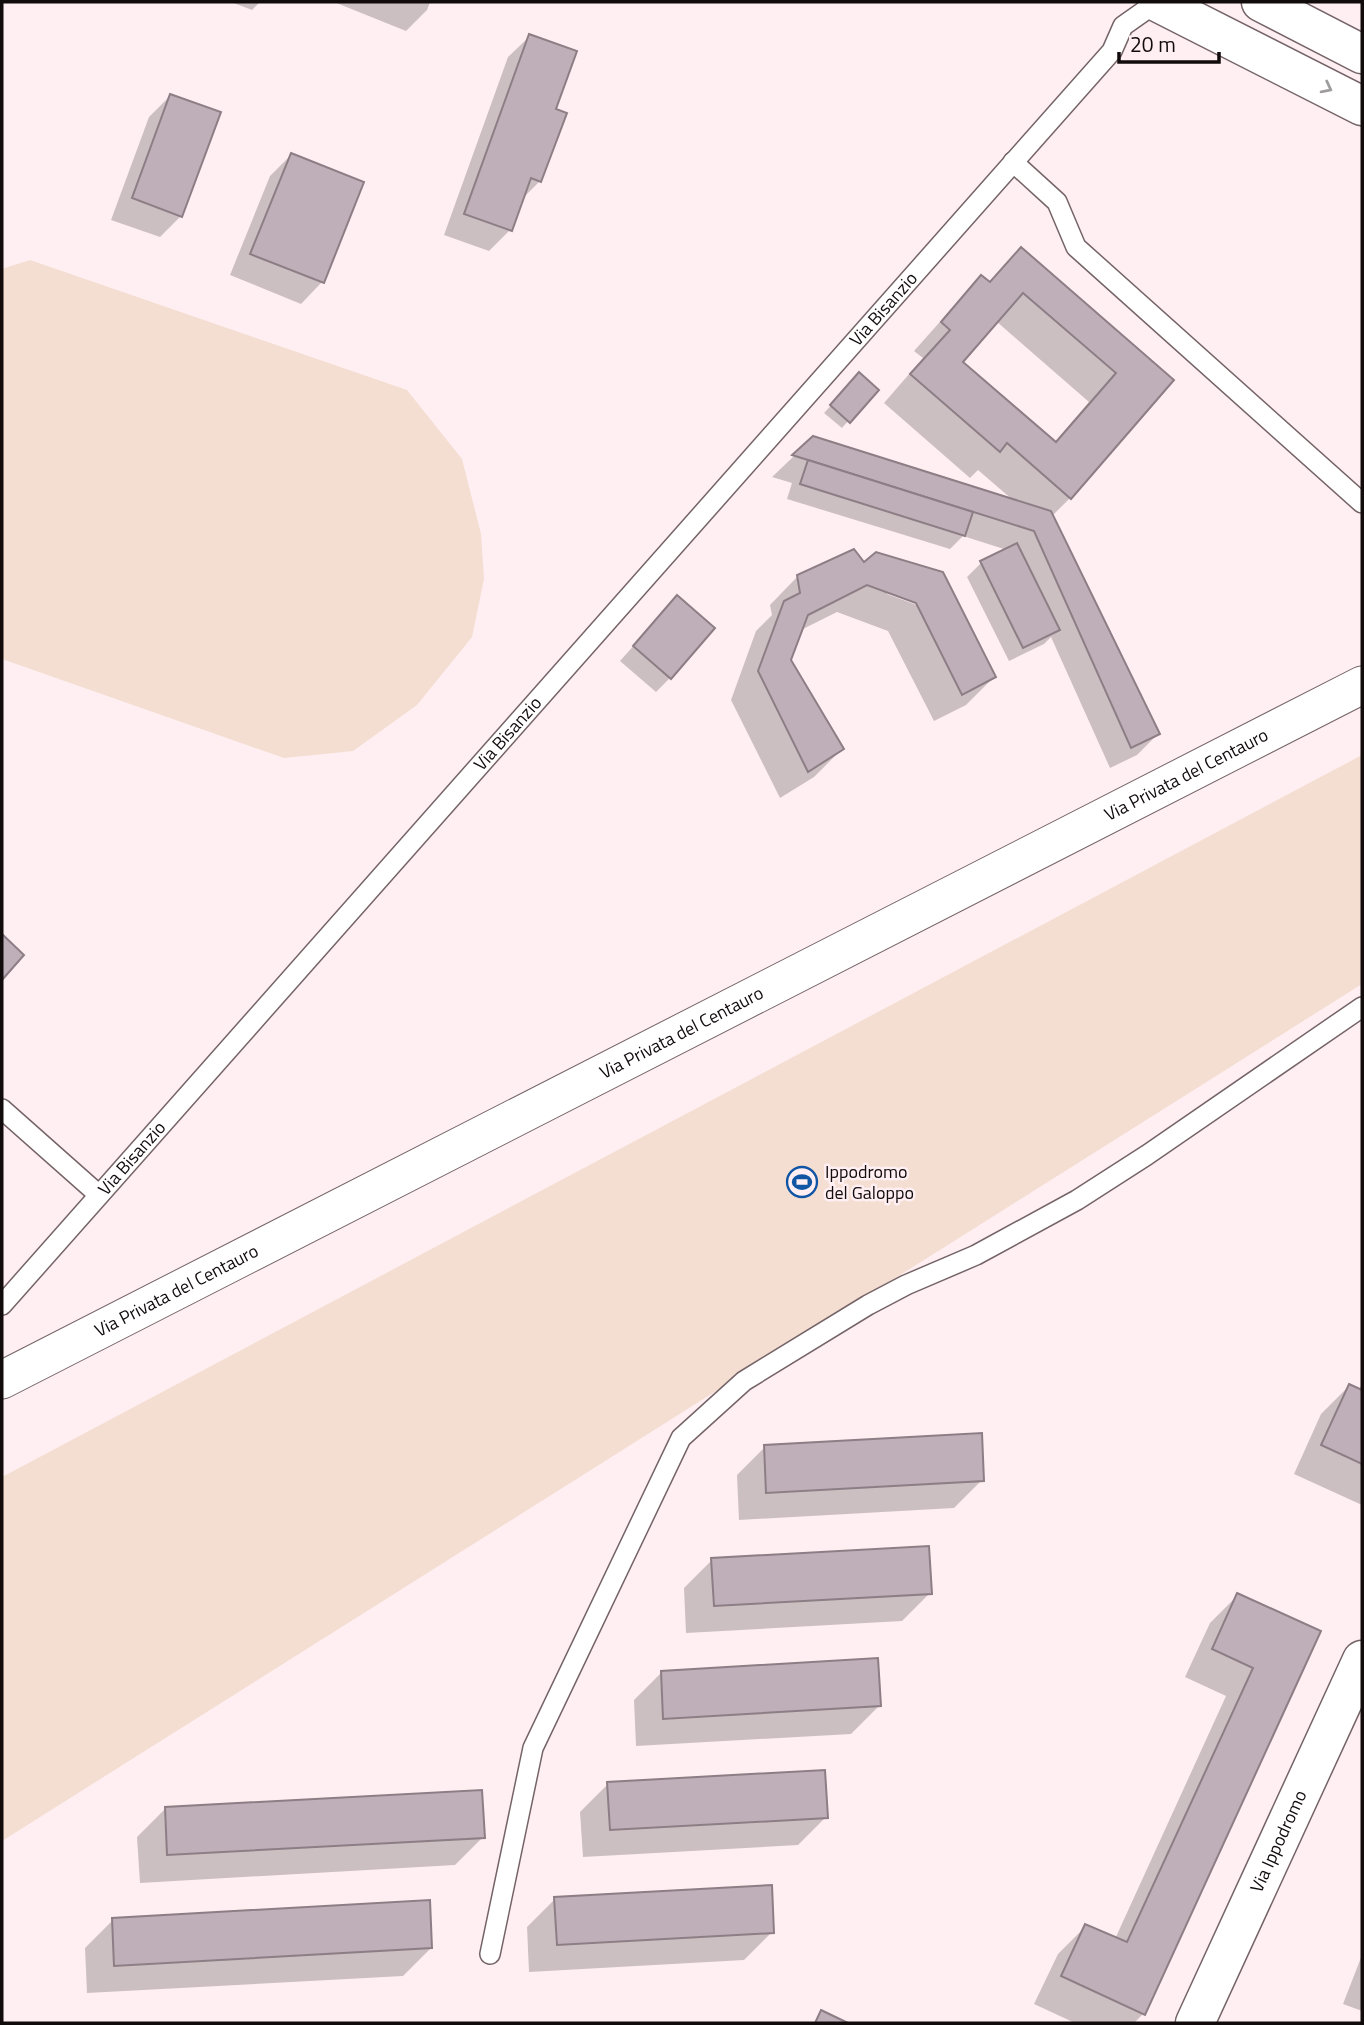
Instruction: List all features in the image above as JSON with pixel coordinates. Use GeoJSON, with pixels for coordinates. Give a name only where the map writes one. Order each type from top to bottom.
{"type":"FeatureCollection","features":[{"type":"Feature","properties":{"kind":"street"},"geometry":{"type":"LineString","coordinates":[[1157,2],[1362,106]]}},
{"type":"Feature","properties":{"kind":"street"},"geometry":{"type":"LineString","coordinates":[[1261,2],[1362,54]]}},
{"type":"Feature","properties":{"kind":"street","name":"Via Privata del Centauro"},"geometry":{"type":"LineString","coordinates":[[2,1380],[1362,685]]}},
{"type":"Feature","properties":{"kind":"street","name":"Via Ippodromo"},"geometry":{"type":"LineString","coordinates":[[1195,2023],[1362,1660]]}},
{"type":"Feature","properties":{"kind":"lane","name":"Via Bisanzio"},"geometry":{"type":"LineString","coordinates":[[2,1305],[1112,51],[1124,26],[1157,2]]}},
{"type":"Feature","properties":{"kind":"lane"},"geometry":{"type":"LineString","coordinates":[[1013,162],[1057,202],[1076,247],[1362,503]]}},
{"type":"Feature","properties":{"kind":"lane"},"geometry":{"type":"LineString","coordinates":[[491,1954],[533,1748],[681,1438],[744,1381],[905,1285],[988,1249],[1077,1200],[1362,1007]]}},
{"type":"Feature","properties":{"kind":"lane"},"geometry":{"type":"LineString","coordinates":[[2,1109],[99,1195]]}},
{"type":"Feature","properties":{"kind":"shaded area"},"geometry":{"type":"Polygon","coordinates":[[[30,260],[407,390],[462,459],[481,534],[484,579],[472,637],[417,705],[353,751],[284,758],[2,659],[2,269],[30,260]]]}},
{"type":"Feature","properties":{"kind":"shaded area","name":"Ippodromo del Galoppo"},"geometry":{"type":"Polygon","coordinates":[[[1362,755],[1362,984],[2,1841],[2,1477],[1362,755]]]}},
{"type":"Feature","properties":{"kind":"building"},"geometry":{"type":"Polygon","coordinates":[[[529,34],[577,51],[556,109],[567,113],[541,182],[531,178],[512,231],[464,214],[529,34]]]}},
{"type":"Feature","properties":{"kind":"building"},"geometry":{"type":"Polygon","coordinates":[[[170,94],[221,112],[182,217],[132,198],[170,94]]]}},
{"type":"Feature","properties":{"kind":"building"},"geometry":{"type":"Polygon","coordinates":[[[291,153],[364,182],[324,283],[250,254],[291,153]]]}},
{"type":"Feature","properties":{"kind":"building"},"geometry":{"type":"Polygon","coordinates":[[[1021,247],[1174,380],[1071,499],[1007,443],[1000,452],[910,374],[950,330],[941,322],[981,275],[990,282],[1021,247]],[[1023,293],[963,362],[1056,442],[1116,373],[1023,293]]]}},
{"type":"Feature","properties":{"kind":"building"},"geometry":{"type":"Polygon","coordinates":[[[859,372],[879,390],[850,423],[830,405],[859,372]]]}},
{"type":"Feature","properties":{"kind":"building"},"geometry":{"type":"Polygon","coordinates":[[[813,436],[1051,511],[1160,734],[1131,748],[1034,531],[792,455],[813,436]]]}},
{"type":"Feature","properties":{"kind":"building"},"geometry":{"type":"Polygon","coordinates":[[[808,460],[973,512],[965,536],[800,484],[808,460]]]}},
{"type":"Feature","properties":{"kind":"building"},"geometry":{"type":"Polygon","coordinates":[[[1017,543],[1060,630],[1023,648],[980,561],[1017,543]]]}},
{"type":"Feature","properties":{"kind":"building"},"geometry":{"type":"Polygon","coordinates":[[[854,549],[864,562],[876,552],[943,572],[996,677],[962,695],[916,603],[867,585],[808,615],[791,660],[844,749],[808,772],[758,671],[784,601],[800,593],[797,575],[854,549]]]}},
{"type":"Feature","properties":{"kind":"building"},"geometry":{"type":"Polygon","coordinates":[[[677,595],[715,628],[671,679],[633,646],[677,595]]]}},
{"type":"Feature","properties":{"kind":"building"},"geometry":{"type":"Polygon","coordinates":[[[2,934],[24,955],[2,980],[2,934]]]}},
{"type":"Feature","properties":{"kind":"building"},"geometry":{"type":"Polygon","coordinates":[[[1349,1384],[1362,1390],[1362,1464],[1321,1445],[1349,1384]]]}},
{"type":"Feature","properties":{"kind":"building"},"geometry":{"type":"Polygon","coordinates":[[[982,1433],[984,1481],[766,1493],[764,1445],[982,1433]]]}},
{"type":"Feature","properties":{"kind":"building"},"geometry":{"type":"Polygon","coordinates":[[[929,1546],[932,1594],[714,1606],[711,1558],[929,1546]]]}},
{"type":"Feature","properties":{"kind":"building"},"geometry":{"type":"Polygon","coordinates":[[[1237,1593],[1321,1631],[1145,2015],[1061,1976],[1085,1924],[1127,1942],[1253,1668],[1212,1649],[1237,1593]]]}},
{"type":"Feature","properties":{"kind":"building"},"geometry":{"type":"Polygon","coordinates":[[[878,1658],[881,1706],[663,1719],[661,1671],[878,1658]]]}},
{"type":"Feature","properties":{"kind":"building"},"geometry":{"type":"Polygon","coordinates":[[[825,1770],[828,1818],[610,1830],[607,1782],[825,1770]]]}},
{"type":"Feature","properties":{"kind":"building"},"geometry":{"type":"Polygon","coordinates":[[[482,1790],[485,1838],[167,1855],[165,1807],[482,1790]]]}},
{"type":"Feature","properties":{"kind":"building"},"geometry":{"type":"Polygon","coordinates":[[[772,1885],[774,1933],[557,1945],[554,1897],[772,1885]]]}},
{"type":"Feature","properties":{"kind":"building"},"geometry":{"type":"Polygon","coordinates":[[[430,1900],[432,1948],[114,1966],[112,1918],[430,1900]]]}},
{"type":"Feature","properties":{"kind":"building"},"geometry":{"type":"Polygon","coordinates":[[[821,2010],[848,2023],[815,2023],[821,2010]]]}},
{"type":"Feature","properties":{"kind":"place","name":"Ippodromo del Galoppo"},"geometry":{"type":"Point","coordinates":[802,1182]}}]}
